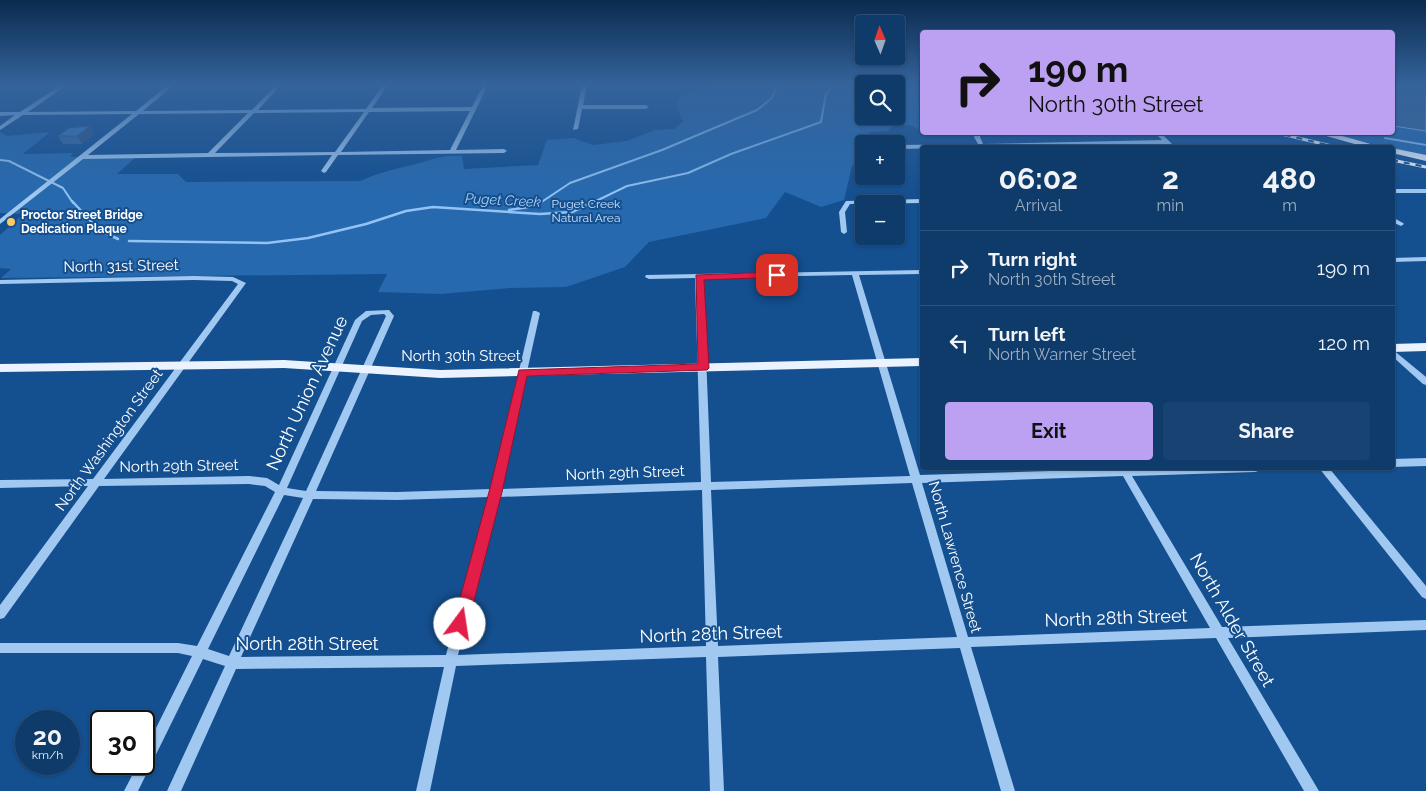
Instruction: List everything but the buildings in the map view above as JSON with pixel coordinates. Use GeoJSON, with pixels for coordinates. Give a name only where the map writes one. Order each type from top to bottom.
{"type":"FeatureCollection","features":[{"type":"Feature","properties":{"kind":"main road"},"geometry":{"type":"LineString","coordinates":[[1328,135],[1369,145]]}},
{"type":"Feature","properties":{"kind":"main road"},"geometry":{"type":"LineString","coordinates":[[1395,151],[1426,158]]}},
{"type":"Feature","properties":{"kind":"main road"},"geometry":{"type":"LineString","coordinates":[[1395,349],[1426,347]]}},
{"type":"Feature","properties":{"kind":"main road","name":"North 30th Street"},"geometry":{"type":"LineString","coordinates":[[0,368],[284,364],[366,371],[440,374],[920,362]]}},
{"type":"Feature","properties":{"kind":"street"},"geometry":{"type":"LineString","coordinates":[[0,222],[127,122]]}},
{"type":"Feature","properties":{"kind":"street"},"geometry":{"type":"LineString","coordinates":[[210,155],[243,122]]}},
{"type":"Feature","properties":{"kind":"street"},"geometry":{"type":"LineString","coordinates":[[324,171],[359,122]]}},
{"type":"Feature","properties":{"kind":"street"},"geometry":{"type":"LineString","coordinates":[[452,152],[467,122]]}},
{"type":"Feature","properties":{"kind":"street"},"geometry":{"type":"LineString","coordinates":[[575,129],[577,122]]}},
{"type":"Feature","properties":{"kind":"street"},"geometry":{"type":"LineString","coordinates":[[1159,135],[1170,145]]}},
{"type":"Feature","properties":{"kind":"street"},"geometry":{"type":"LineString","coordinates":[[1084,145],[1167,142]]}},
{"type":"Feature","properties":{"kind":"street"},"geometry":{"type":"LineString","coordinates":[[905,147],[920,147]]}},
{"type":"Feature","properties":{"kind":"street"},"geometry":{"type":"LineString","coordinates":[[80,159],[210,155],[504,151]]}},
{"type":"Feature","properties":{"kind":"street"},"geometry":{"type":"LineString","coordinates":[[1395,191],[1426,191]]}},
{"type":"Feature","properties":{"kind":"street"},"geometry":{"type":"LineString","coordinates":[[844,232],[842,212],[848,202],[920,201]]}},
{"type":"Feature","properties":{"kind":"street"},"geometry":{"type":"LineString","coordinates":[[1395,221],[1401,224]]}},
{"type":"Feature","properties":{"kind":"street"},"geometry":{"type":"LineString","coordinates":[[1395,260],[1426,259]]}},
{"type":"Feature","properties":{"kind":"street"},"geometry":{"type":"LineString","coordinates":[[648,277],[920,272]]}},
{"type":"Feature","properties":{"kind":"street","name":"North Lawrence Street"},"geometry":{"type":"LineString","coordinates":[[855,273],[1008,791]]}},
{"type":"Feature","properties":{"kind":"street"},"geometry":{"type":"LineString","coordinates":[[699,277],[717,791]]}},
{"type":"Feature","properties":{"kind":"street","name":"North 31st Street"},"geometry":{"type":"LineString","coordinates":[[0,282],[194,278],[233,279],[242,282]]}},
{"type":"Feature","properties":{"kind":"street","name":"North Washington Street"},"geometry":{"type":"LineString","coordinates":[[0,614],[242,282]]}},
{"type":"Feature","properties":{"kind":"street","name":"North Union Avenue"},"geometry":{"type":"LineString","coordinates":[[131,791],[281,491],[361,317],[375,312],[386,312],[390,316],[366,371],[174,791]]}},
{"type":"Feature","properties":{"kind":"street"},"geometry":{"type":"LineString","coordinates":[[423,791],[451,661],[495,492],[536,313]]}},
{"type":"Feature","properties":{"kind":"street"},"geometry":{"type":"LineString","coordinates":[[1395,352],[1426,382]]}},
{"type":"Feature","properties":{"kind":"street"},"geometry":{"type":"LineString","coordinates":[[1395,463],[1426,462]]}},
{"type":"Feature","properties":{"kind":"street","name":"North 29th Street"},"geometry":{"type":"LineString","coordinates":[[0,484],[249,480],[267,482],[281,491],[310,495],[397,496],[1124,470]]}},
{"type":"Feature","properties":{"kind":"street","name":"North Alder Street"},"geometry":{"type":"LineString","coordinates":[[1124,470],[1312,791]]}},
{"type":"Feature","properties":{"kind":"street"},"geometry":{"type":"LineString","coordinates":[[1326,470],[1426,594]]}},
{"type":"Feature","properties":{"kind":"street","name":"North 28th Street"},"geometry":{"type":"LineString","coordinates":[[0,648],[178,648],[200,652],[233,663],[451,661],[1426,624]]}},
{"type":"Feature","properties":{"kind":"green space","name":"Puget Creek Natural Area"},"geometry":{"type":"Polygon","coordinates":[[[682,122],[855,122],[855,125],[894,125],[887,131],[869,132],[870,135],[855,135],[855,164],[852,166],[844,200],[821,207],[785,192],[766,218],[649,242],[625,267],[566,287],[510,288],[441,294],[378,292],[387,274],[1,278],[11,269],[0,268],[0,235],[23,214],[0,213],[0,132],[7,136],[50,132],[23,154],[73,153],[70,157],[137,156],[117,174],[178,174],[186,182],[360,181],[388,171],[448,156],[462,156],[464,169],[538,165],[547,140],[573,138],[593,145],[627,141],[655,130],[674,129],[682,122]]]}},
{"type":"Feature","properties":{"kind":"green space","name":"Puget Creek Natural Area"},"geometry":{"type":"Polygon","coordinates":[[[905,122],[920,122],[920,130],[910,125],[905,125],[905,122]]]}},
{"type":"Feature","properties":{"kind":"green space"},"geometry":{"type":"Polygon","coordinates":[[[1395,126],[1426,131],[1426,156],[1395,149],[1395,145],[1378,145],[1335,135],[1395,135],[1395,126]]]}},
{"type":"Feature","properties":{"kind":"shaded area"},"geometry":{"type":"Polygon","coordinates":[[[1395,122],[1426,122],[1426,131],[1395,126],[1395,122]]]}},
{"type":"Feature","properties":{"kind":"waterway"},"geometry":{"type":"LineString","coordinates":[[540,203],[570,183],[662,150],[729,122]]}},
{"type":"Feature","properties":{"kind":"waterway","name":"Puget Creek"},"geometry":{"type":"LineString","coordinates":[[592,203],[627,186],[688,173],[731,154],[821,122]]}},
{"type":"Feature","properties":{"kind":"waterway"},"geometry":{"type":"LineString","coordinates":[[1385,138],[1426,145]]}},
{"type":"Feature","properties":{"kind":"waterway","name":"Puget Creek"},"geometry":{"type":"LineString","coordinates":[[0,160],[9,161],[63,188],[73,203]]}},
{"type":"Feature","properties":{"kind":"waterway","name":"Puget Creek"},"geometry":{"type":"LineString","coordinates":[[72,201],[99,230],[118,239]]}},
{"type":"Feature","properties":{"kind":"waterway"},"geometry":{"type":"LineString","coordinates":[[509,210],[535,206],[542,201]]}},
{"type":"Feature","properties":{"kind":"waterway","name":"Puget Creek"},"geometry":{"type":"LineString","coordinates":[[129,241],[267,243],[308,238],[366,224],[406,211],[433,207],[540,214],[572,212],[595,201]]}},
{"type":"Feature","properties":{"kind":"railway"},"geometry":{"type":"LineString","coordinates":[[1286,135],[1327,145]]}},
{"type":"Feature","properties":{"kind":"railway"},"geometry":{"type":"LineString","coordinates":[[1395,161],[1426,167]]}},
{"type":"Feature","properties":{"kind":"place","name":"Proctor Street Bridge Dedication Plaque"},"geometry":{"type":"Point","coordinates":[11,222]}},
{"type":"Feature","properties":{"kind":"route"},"geometry":{"type":"LineString","coordinates":[[460,624],[495,492],[522,372],[703,368],[699,277],[777,275]]}}]}
